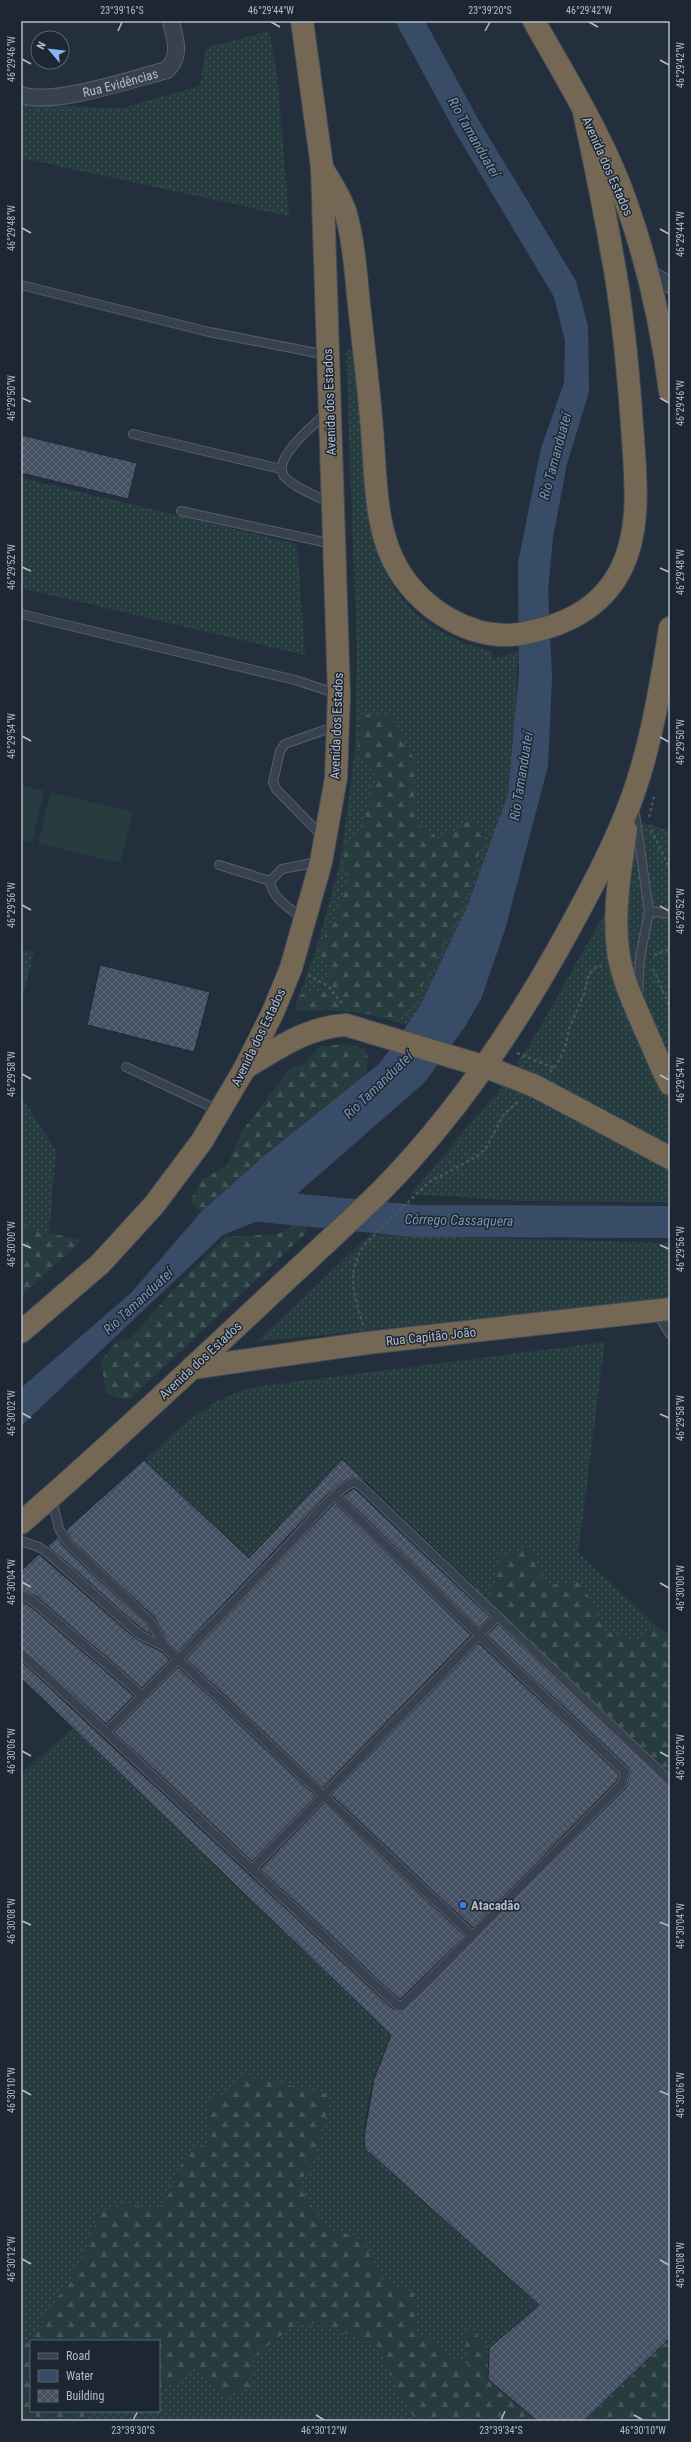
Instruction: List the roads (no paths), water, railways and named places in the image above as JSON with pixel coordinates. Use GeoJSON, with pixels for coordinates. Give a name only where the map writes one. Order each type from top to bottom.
{"type":"FeatureCollection","features":[{"type":"Feature","properties":{"kind":"highway","name":"Avenida dos Estados"},"geometry":{"type":"LineString","coordinates":[[21,1332],[100,1264],[154,1205],[202,1140],[220,1111],[245,1068],[273,1012],[291,968],[326,840],[336,778],[339,694],[322,167],[302,21]]}},
{"type":"Feature","properties":{"kind":"highway","name":"Avenida dos Estados"},"geometry":{"type":"LineString","coordinates":[[534,21],[584,112],[627,204],[647,272],[668,363],[670,391]]}},
{"type":"Feature","properties":{"kind":"highway"},"geometry":{"type":"LineString","coordinates":[[322,167],[338,195],[351,238],[372,418],[376,482],[381,522],[388,549],[398,570],[414,592],[440,613],[462,626],[486,634],[505,636],[532,632],[556,626],[582,614],[604,595],[619,573],[629,549],[634,522],[635,474],[627,360],[614,262],[584,112]]}},
{"type":"Feature","properties":{"kind":"highway","name":"Avenida dos Estados"},"geometry":{"type":"LineString","coordinates":[[21,1523],[192,1368],[382,1190],[454,1107],[486,1066],[536,988],[583,905],[605,861],[642,795],[643,763],[660,692],[670,628]]}},
{"type":"Feature","properties":{"kind":"highway"},"geometry":{"type":"LineString","coordinates":[[642,795],[618,887],[616,918],[621,962],[637,1010],[670,1084]]}},
{"type":"Feature","properties":{"kind":"highway"},"geometry":{"type":"LineString","coordinates":[[245,1068],[294,1038],[327,1026],[346,1025],[486,1066],[552,1093],[670,1158]]}},
{"type":"Feature","properties":{"kind":"highway","name":"Rua Capitão João"},"geometry":{"type":"LineString","coordinates":[[192,1368],[367,1343],[663,1310]]}},
{"type":"Feature","properties":{"kind":"street","name":"Rua Evidências"},"geometry":{"type":"LineString","coordinates":[[21,94],[46,98],[82,92],[167,70],[175,62],[177,50],[171,21]]}},
{"type":"Feature","properties":{"kind":"street"},"geometry":{"type":"LineString","coordinates":[[647,272],[670,285]]}},
{"type":"Feature","properties":{"kind":"lane"},"geometry":{"type":"LineString","coordinates":[[21,285],[209,332],[327,355]]}},
{"type":"Feature","properties":{"kind":"lane"},"geometry":{"type":"LineString","coordinates":[[329,409],[290,450],[283,459],[281,469],[284,476],[291,482],[333,504]]}},
{"type":"Feature","properties":{"kind":"lane"},"geometry":{"type":"LineString","coordinates":[[133,434],[281,469]]}},
{"type":"Feature","properties":{"kind":"lane"},"geometry":{"type":"LineString","coordinates":[[181,511],[334,544]]}},
{"type":"Feature","properties":{"kind":"lane"},"geometry":{"type":"LineString","coordinates":[[21,614],[295,680],[339,694]]}},
{"type":"Feature","properties":{"kind":"lane"},"geometry":{"type":"LineString","coordinates":[[326,840],[280,796],[273,782],[280,751],[285,744],[321,733],[338,725]]}},
{"type":"Feature","properties":{"kind":"lane"},"geometry":{"type":"LineString","coordinates":[[637,1010],[640,958],[649,911],[642,795]]}},
{"type":"Feature","properties":{"kind":"lane"},"geometry":{"type":"LineString","coordinates":[[270,881],[282,869],[321,862]]}},
{"type":"Feature","properties":{"kind":"lane"},"geometry":{"type":"LineString","coordinates":[[219,865],[270,881]]}},
{"type":"Feature","properties":{"kind":"lane"},"geometry":{"type":"LineString","coordinates":[[270,881],[271,889],[275,896],[305,921]]}},
{"type":"Feature","properties":{"kind":"lane"},"geometry":{"type":"LineString","coordinates":[[649,911],[670,914]]}},
{"type":"Feature","properties":{"kind":"lane"},"geometry":{"type":"LineString","coordinates":[[126,1067],[220,1111]]}},
{"type":"Feature","properties":{"kind":"lane"},"geometry":{"type":"LineString","coordinates":[[663,1310],[670,1334]]}},
{"type":"Feature","properties":{"kind":"lane"},"geometry":{"type":"LineString","coordinates":[[106,1732],[179,1660],[346,1484],[354,1482],[360,1485],[670,1781]]}},
{"type":"Feature","properties":{"kind":"lane"},"geometry":{"type":"LineString","coordinates":[[52,1496],[59,1530],[67,1542],[151,1622],[165,1647]]}},
{"type":"Feature","properties":{"kind":"lane"},"geometry":{"type":"LineString","coordinates":[[21,1653],[399,2006],[402,2006],[622,1784],[626,1778],[622,1767],[479,1635],[335,1496]]}},
{"type":"Feature","properties":{"kind":"lane"},"geometry":{"type":"LineString","coordinates":[[21,1541],[49,1554],[140,1635],[165,1647],[324,1795],[472,1936]]}},
{"type":"Feature","properties":{"kind":"lane"},"geometry":{"type":"LineString","coordinates":[[21,1595],[32,1600],[143,1696]]}},
{"type":"Feature","properties":{"kind":"lane"},"geometry":{"type":"LineString","coordinates":[[252,1869],[498,1616]]}},
{"type":"Feature","properties":{"kind":"water","name":"Rio Tamanduateí"},"geometry":{"type":"Polygon","coordinates":[[[395,21],[425,21],[478,119],[576,281],[588,326],[589,392],[567,464],[553,537],[548,590],[552,679],[548,766],[505,930],[481,999],[464,1028],[425,1082],[281,1208],[260,1220],[223,1235],[21,1426],[21,1388],[132,1292],[201,1212],[265,1155],[380,1063],[419,1008],[467,907],[508,794],[519,673],[518,563],[541,448],[564,383],[565,341],[554,297],[454,130],[395,21]]]}},
{"type":"Feature","properties":{"kind":"waterway","name":"Córrego Cassaquera"},"geometry":{"type":"LineString","coordinates":[[249,1205],[416,1221],[670,1222]]}},
{"type":"Feature","properties":{"kind":"place","name":"Atacadão"},"geometry":{"type":"Point","coordinates":[463,1905]}}]}
